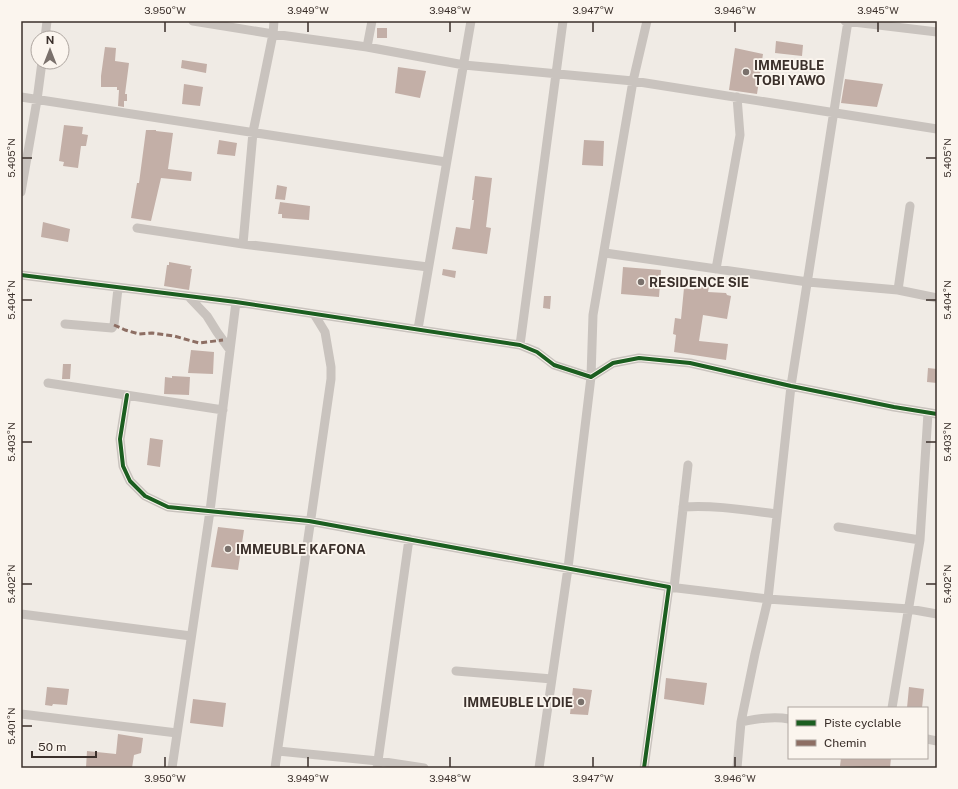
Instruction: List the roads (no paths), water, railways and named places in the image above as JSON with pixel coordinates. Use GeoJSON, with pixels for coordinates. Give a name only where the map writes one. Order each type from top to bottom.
{"type":"FeatureCollection","features":[{"type":"Feature","properties":{"kind":"street"},"geometry":{"type":"LineString","coordinates":[[193,21],[367,47],[464,65],[633,82],[937,128]]}},
{"type":"Feature","properties":{"kind":"street"},"geometry":{"type":"LineString","coordinates":[[243,244],[253,132],[274,21]]}},
{"type":"Feature","properties":{"kind":"street"},"geometry":{"type":"LineString","coordinates":[[367,47],[372,21]]}},
{"type":"Feature","properties":{"kind":"street"},"geometry":{"type":"LineString","coordinates":[[418,329],[471,21]]}},
{"type":"Feature","properties":{"kind":"street"},"geometry":{"type":"LineString","coordinates":[[520,345],[563,21]]}},
{"type":"Feature","properties":{"kind":"street"},"geometry":{"type":"LineString","coordinates":[[539,768],[568,568],[591,377],[593,315],[605,253],[633,82],[648,21]]}},
{"type":"Feature","properties":{"kind":"street"},"geometry":{"type":"LineString","coordinates":[[737,768],[741,722],[768,599],[791,386],[847,21],[937,32]]}},
{"type":"Feature","properties":{"kind":"street"},"geometry":{"type":"LineString","coordinates":[[21,192],[41,70]]}},
{"type":"Feature","properties":{"kind":"street"},"geometry":{"type":"LineString","coordinates":[[21,97],[446,162]]}},
{"type":"Feature","properties":{"kind":"street"},"geometry":{"type":"LineString","coordinates":[[716,269],[740,135],[737,97]]}},
{"type":"Feature","properties":{"kind":"street"},"geometry":{"type":"LineString","coordinates":[[898,290],[910,206]]}},
{"type":"Feature","properties":{"kind":"street"},"geometry":{"type":"LineString","coordinates":[[137,228],[243,244],[428,267]]}},
{"type":"Feature","properties":{"kind":"street"},"geometry":{"type":"LineString","coordinates":[[605,253],[808,282],[898,290],[937,298]]}},
{"type":"Feature","properties":{"kind":"street"},"geometry":{"type":"LineString","coordinates":[[21,275],[236,302],[520,345],[537,352],[554,365],[591,377]]}},
{"type":"Feature","properties":{"kind":"street"},"geometry":{"type":"LineString","coordinates":[[65,324],[112,328],[114,325],[118,288]]}},
{"type":"Feature","properties":{"kind":"street"},"geometry":{"type":"LineString","coordinates":[[188,296],[207,316],[230,350]]}},
{"type":"Feature","properties":{"kind":"street"},"geometry":{"type":"LineString","coordinates":[[172,768],[210,511],[236,302]]}},
{"type":"Feature","properties":{"kind":"street"},"geometry":{"type":"LineString","coordinates":[[275,768],[309,522],[331,379],[331,367],[325,332],[314,314]]}},
{"type":"Feature","properties":{"kind":"street"},"geometry":{"type":"LineString","coordinates":[[591,377],[613,363],[639,358],[690,363],[791,386],[932,414],[920,540],[892,707]]}},
{"type":"Feature","properties":{"kind":"street"},"geometry":{"type":"LineString","coordinates":[[48,383],[222,410]]}},
{"type":"Feature","properties":{"kind":"street"},"geometry":{"type":"LineString","coordinates":[[127,395],[120,439],[123,466],[130,481],[145,496],[168,507],[309,522],[671,587],[768,599],[909,609],[937,614]]}},
{"type":"Feature","properties":{"kind":"street"},"geometry":{"type":"LineString","coordinates":[[644,768],[688,465]]}},
{"type":"Feature","properties":{"kind":"street"},"geometry":{"type":"LineString","coordinates":[[683,507],[722,506],[777,514]]}},
{"type":"Feature","properties":{"kind":"street"},"geometry":{"type":"LineString","coordinates":[[838,527],[920,540]]}},
{"type":"Feature","properties":{"kind":"street"},"geometry":{"type":"LineString","coordinates":[[377,765],[409,539]]}},
{"type":"Feature","properties":{"kind":"street"},"geometry":{"type":"LineString","coordinates":[[21,614],[191,636]]}},
{"type":"Feature","properties":{"kind":"street"},"geometry":{"type":"LineString","coordinates":[[456,671],[552,679]]}},
{"type":"Feature","properties":{"kind":"street"},"geometry":{"type":"LineString","coordinates":[[21,714],[177,734]]}},
{"type":"Feature","properties":{"kind":"street"},"geometry":{"type":"LineString","coordinates":[[741,722],[758,719],[788,719]]}},
{"type":"Feature","properties":{"kind":"street"},"geometry":{"type":"LineString","coordinates":[[278,751],[377,765],[424,768]]}},
{"type":"Feature","properties":{"kind":"place","name":"IMMEUBLE TOBI YAWO"},"geometry":{"type":"Point","coordinates":[746,72]}},
{"type":"Feature","properties":{"kind":"place","name":"RESIDENCE SIE"},"geometry":{"type":"Point","coordinates":[641,282]}},
{"type":"Feature","properties":{"kind":"place","name":"IMMEUBLE KAFONA"},"geometry":{"type":"Point","coordinates":[228,549]}},
{"type":"Feature","properties":{"kind":"place","name":"IMMEUBLE LYDIE"},"geometry":{"type":"Point","coordinates":[581,702]}}]}
